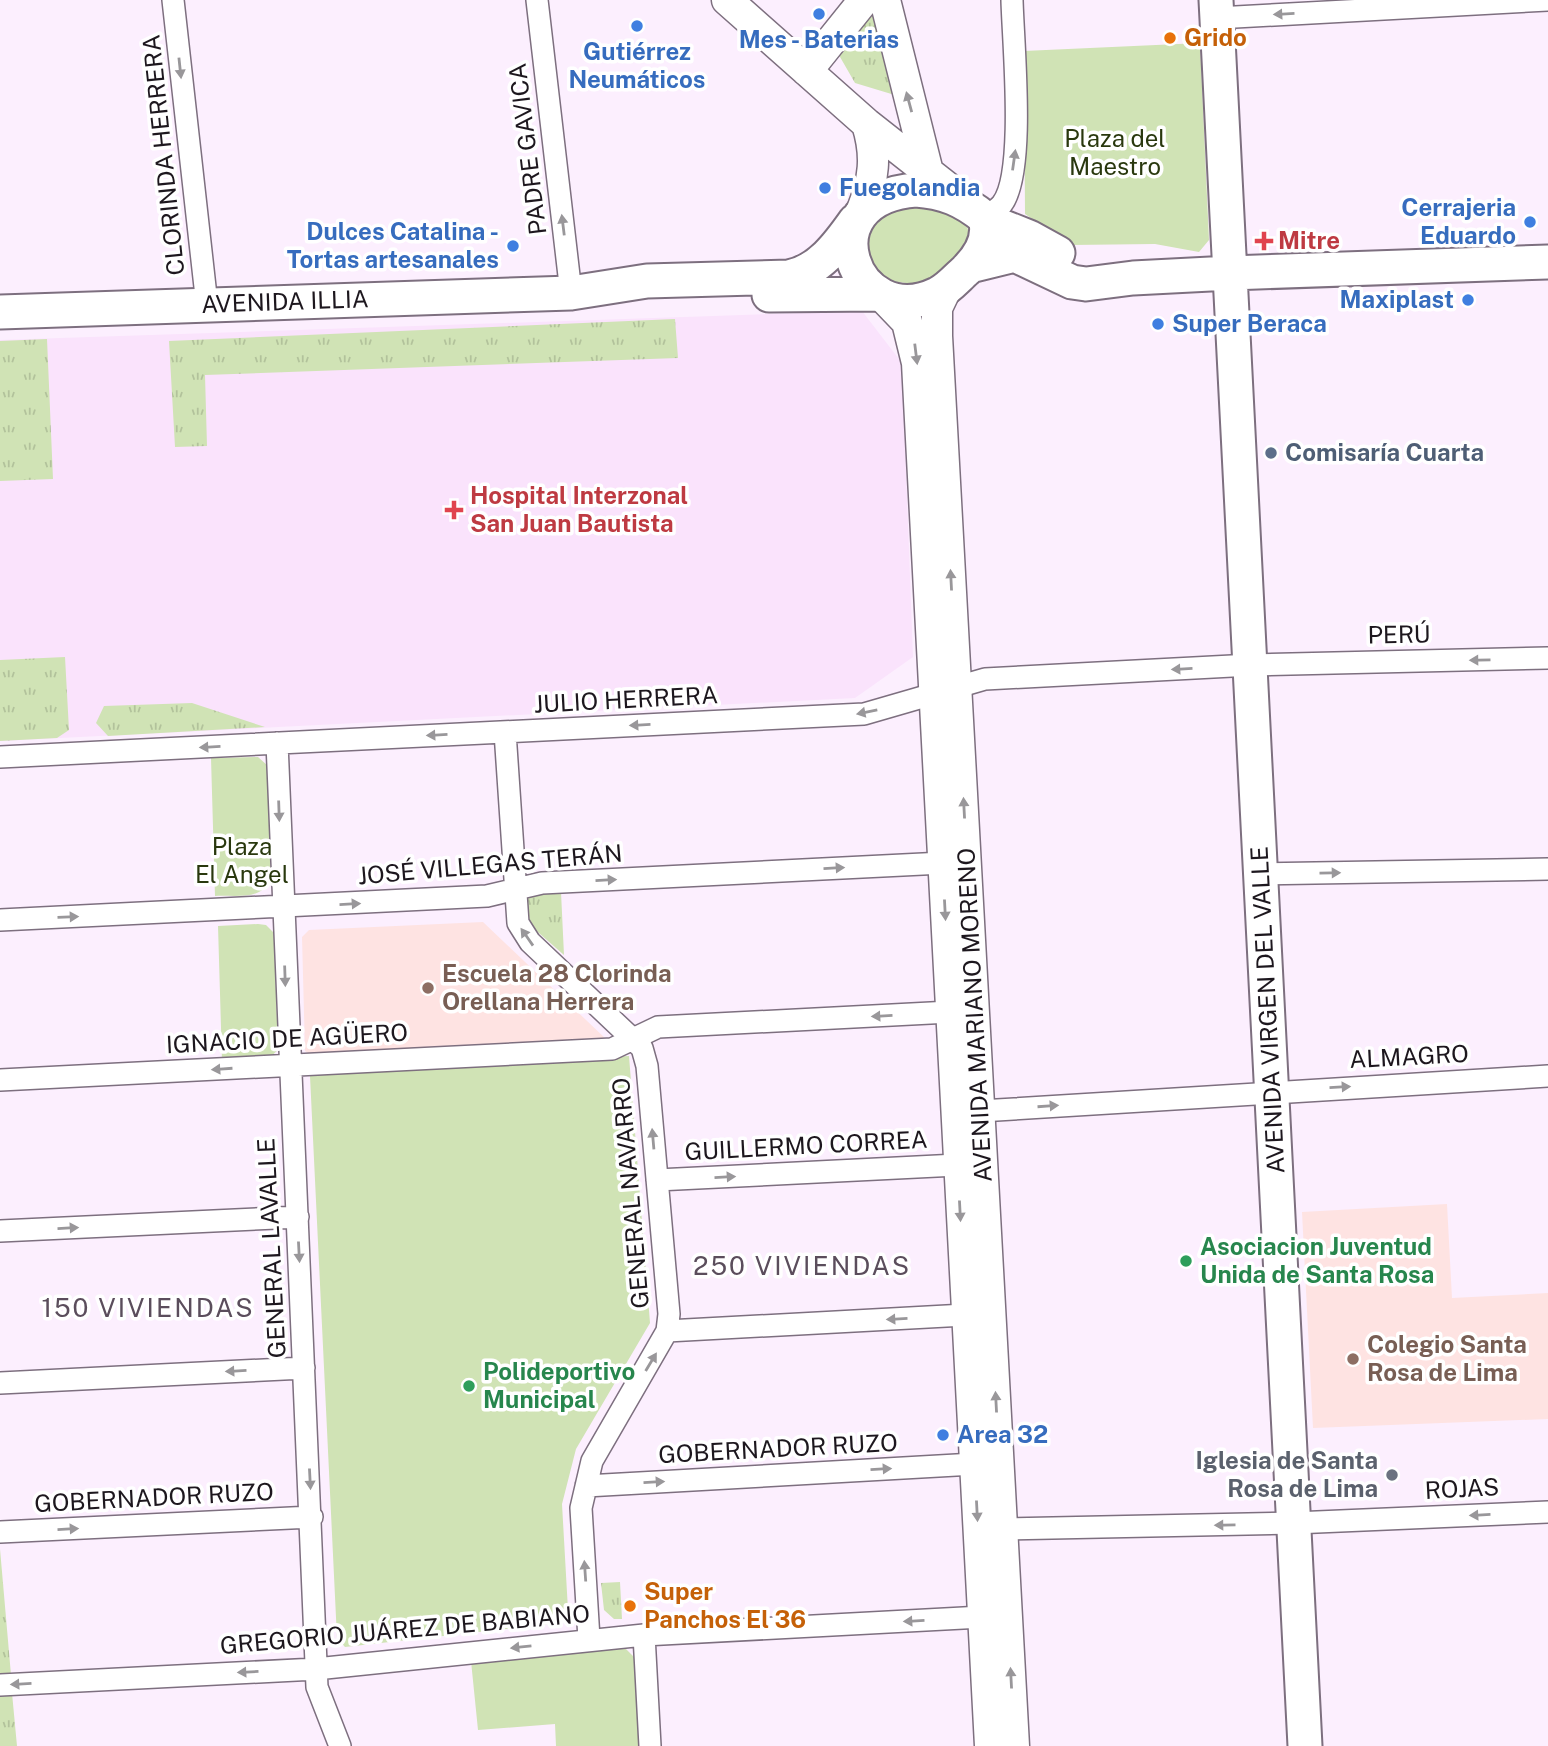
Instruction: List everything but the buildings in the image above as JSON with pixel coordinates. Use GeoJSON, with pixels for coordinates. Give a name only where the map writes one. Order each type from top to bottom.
{"type":"FeatureCollection","features":[{"type":"Feature","properties":{"kind":"main road"},"geometry":{"type":"LineString","coordinates":[[727,0],[867,124],[927,168],[979,214],[982,250],[959,276]]}},
{"type":"Feature","properties":{"kind":"main road"},"geometry":{"type":"LineString","coordinates":[[807,71],[864,0]]}},
{"type":"Feature","properties":{"kind":"main road"},"geometry":{"type":"LineString","coordinates":[[885,0],[927,168]]}},
{"type":"Feature","properties":{"kind":"main road","name":"AVENIDA VIRGEN DEL VALLE"},"geometry":{"type":"LineString","coordinates":[[1216,9],[1305,1746]]}},
{"type":"Feature","properties":{"kind":"main road"},"geometry":{"type":"LineString","coordinates":[[867,124],[874,148],[874,170],[851,240],[853,257],[864,284],[880,295],[923,299],[959,276],[1015,255],[1072,282],[1086,284],[1133,278],[1230,273],[1548,262]]}},
{"type":"Feature","properties":{"kind":"main road"},"geometry":{"type":"LineString","coordinates":[[859,215],[888,194],[916,190],[947,195],[1084,267],[1133,278]]}},
{"type":"Feature","properties":{"kind":"main road","name":"AVENIDA ILLIA"},"geometry":{"type":"LineString","coordinates":[[570,293],[647,281],[798,275],[838,246],[859,215]]}},
{"type":"Feature","properties":{"kind":"main road","name":"AVENIDA MARIANO MORENO"},"geometry":{"type":"LineString","coordinates":[[959,276],[937,308],[945,691],[943,863],[990,1746]]}},
{"type":"Feature","properties":{"kind":"main road","name":"AVENIDA ILLIA"},"geometry":{"type":"LineString","coordinates":[[0,312],[570,293],[638,299],[880,295]]}},
{"type":"Feature","properties":{"kind":"main road","name":"AVENIDA MARIANO MORENO"},"geometry":{"type":"LineString","coordinates":[[880,295],[907,321],[915,347],[980,1111],[1014,1746]]}},
{"type":"Feature","properties":{"kind":"street","name":"CLORINDA HERRERA"},"geometry":{"type":"LineString","coordinates":[[173,0],[207,305]]}},
{"type":"Feature","properties":{"kind":"street","name":"PADRE GAVICA"},"geometry":{"type":"LineString","coordinates":[[537,0],[570,293]]}},
{"type":"Feature","properties":{"kind":"street"},"geometry":{"type":"LineString","coordinates":[[979,214],[1002,204],[1011,185],[1016,145],[1012,0]]}},
{"type":"Feature","properties":{"kind":"street"},"geometry":{"type":"LineString","coordinates":[[1216,9],[1548,0]]}},
{"type":"Feature","properties":{"kind":"street","name":"PERÚ"},"geometry":{"type":"LineString","coordinates":[[1251,665],[1548,658]]}},
{"type":"Feature","properties":{"kind":"street","name":"JULIO HERRERA"},"geometry":{"type":"LineString","coordinates":[[0,757],[864,714],[985,679],[1251,665]]}},
{"type":"Feature","properties":{"kind":"street","name":"GENERAL NAVARRO"},"geometry":{"type":"LineString","coordinates":[[505,732],[518,923],[530,942],[642,1048],[647,1066],[669,1314],[667,1331],[592,1461],[581,1508],[589,1639]]}},
{"type":"Feature","properties":{"kind":"street","name":"GENERAL LAVALLE"},"geometry":{"type":"LineString","coordinates":[[277,743],[282,907],[312,1517],[317,1687],[340,1746]]}},
{"type":"Feature","properties":{"kind":"street","name":"JOSÉ VILLEGAS TERÁN"},"geometry":{"type":"LineString","coordinates":[[0,920],[487,896],[542,883],[943,863]]}},
{"type":"Feature","properties":{"kind":"street"},"geometry":{"type":"LineString","coordinates":[[1262,874],[1548,870]]}},
{"type":"Feature","properties":{"kind":"street","name":"IGNACIO DE AGÜERO"},"geometry":{"type":"LineString","coordinates":[[0,1080],[612,1049],[658,1027],[950,1012]]}},
{"type":"Feature","properties":{"kind":"street","name":"ALMAGRO"},"geometry":{"type":"LineString","coordinates":[[1272,1091],[1548,1076]]}},
{"type":"Feature","properties":{"kind":"street"},"geometry":{"type":"LineString","coordinates":[[980,1111],[1272,1091]]}},
{"type":"Feature","properties":{"kind":"street","name":"GUILLERMO CORREA"},"geometry":{"type":"LineString","coordinates":[[657,1180],[957,1165]]}},
{"type":"Feature","properties":{"kind":"street"},"geometry":{"type":"LineString","coordinates":[[0,1231],[298,1217]]}},
{"type":"Feature","properties":{"kind":"street"},"geometry":{"type":"LineString","coordinates":[[667,1331],[965,1315]]}},
{"type":"Feature","properties":{"kind":"street"},"geometry":{"type":"LineString","coordinates":[[0,1383],[304,1368]]}},
{"type":"Feature","properties":{"kind":"street","name":"GOBERNADOR RUZO"},"geometry":{"type":"LineString","coordinates":[[586,1486],[974,1464]]}},
{"type":"Feature","properties":{"kind":"street","name":"ROJAS"},"geometry":{"type":"LineString","coordinates":[[1294,1523],[1548,1512]]}},
{"type":"Feature","properties":{"kind":"street","name":"GOBERNADOR RUZO"},"geometry":{"type":"LineString","coordinates":[[0,1532],[312,1517]]}},
{"type":"Feature","properties":{"kind":"street"},"geometry":{"type":"LineString","coordinates":[[1003,1528],[1294,1523]]}},
{"type":"Feature","properties":{"kind":"street","name":"GREGORIO JUÁREZ DE BABIANO"},"geometry":{"type":"LineString","coordinates":[[0,1685],[316,1669],[589,1639],[982,1617]]}},
{"type":"Feature","properties":{"kind":"street"},"geometry":{"type":"LineString","coordinates":[[644,1635],[650,1746]]}},
{"type":"Feature","properties":{"kind":"shaded area","name":"Hospital Interzonal San Juan Bautista"},"geometry":{"type":"Polygon","coordinates":[[[862,311],[902,363],[913,657],[855,698],[0,741],[0,340],[862,311]]]}},
{"type":"Feature","properties":{"kind":"shaded area","name":"Escuela 28 Clorinda Orellana Herrera"},"geometry":{"type":"Polygon","coordinates":[[[483,922],[606,1039],[311,1055],[305,1051],[302,937],[309,930],[483,922]]]}},
{"type":"Feature","properties":{"kind":"shaded area"},"geometry":{"type":"Polygon","coordinates":[[[1447,1204],[1452,1298],[1548,1293],[1548,1419],[1313,1428],[1302,1212],[1447,1204]]]}},
{"type":"Feature","properties":{"kind":"green space"},"geometry":{"type":"Polygon","coordinates":[[[872,0],[898,96],[855,83],[836,50],[872,0]]]}},
{"type":"Feature","properties":{"kind":"green space","name":"Plaza del Maestro"},"geometry":{"type":"Polygon","coordinates":[[[1200,43],[1209,240],[1199,252],[1155,244],[1071,245],[1025,214],[1024,51],[1200,43]]]}},
{"type":"Feature","properties":{"kind":"green space"},"geometry":{"type":"Polygon","coordinates":[[[940,204],[967,225],[970,240],[941,275],[915,284],[888,281],[864,257],[871,219],[879,209],[940,204]]]}},
{"type":"Feature","properties":{"kind":"green space"},"geometry":{"type":"Polygon","coordinates":[[[675,319],[678,358],[205,375],[207,446],[175,447],[169,341],[675,319]]]}},
{"type":"Feature","properties":{"kind":"green space"},"geometry":{"type":"Polygon","coordinates":[[[47,339],[53,479],[0,481],[0,341],[47,339]]]}},
{"type":"Feature","properties":{"kind":"green space"},"geometry":{"type":"Polygon","coordinates":[[[65,657],[69,730],[57,738],[0,741],[0,660],[65,657]]]}},
{"type":"Feature","properties":{"kind":"green space"},"geometry":{"type":"Polygon","coordinates":[[[192,703],[265,727],[108,736],[96,723],[104,706],[192,703]]]}},
{"type":"Feature","properties":{"kind":"green space","name":"Plaza El Angel"},"geometry":{"type":"Polygon","coordinates":[[[258,757],[267,765],[271,878],[262,890],[255,894],[215,896],[211,758],[258,757]]]}},
{"type":"Feature","properties":{"kind":"green space"},"geometry":{"type":"Polygon","coordinates":[[[561,892],[564,955],[532,927],[524,904],[530,895],[561,892]]]}},
{"type":"Feature","properties":{"kind":"green space"},"geometry":{"type":"Polygon","coordinates":[[[266,925],[274,933],[278,1050],[269,1058],[222,1061],[218,926],[266,925]]]}},
{"type":"Feature","properties":{"kind":"green space","name":"Polideportivo Municipal"},"geometry":{"type":"Polygon","coordinates":[[[629,1056],[650,1323],[576,1449],[562,1504],[568,1610],[558,1623],[345,1647],[337,1638],[310,1076],[313,1070],[629,1056]]]}},
{"type":"Feature","properties":{"kind":"green space"},"geometry":{"type":"Polygon","coordinates":[[[0,1549],[11,1675],[0,1675],[0,1549]]]}},
{"type":"Feature","properties":{"kind":"green space"},"geometry":{"type":"Polygon","coordinates":[[[620,1582],[622,1619],[614,1619],[604,1610],[601,1583],[620,1582]]]}},
{"type":"Feature","properties":{"kind":"green space"},"geometry":{"type":"Polygon","coordinates":[[[624,1647],[637,1660],[641,1746],[556,1746],[555,1724],[478,1730],[471,1661],[624,1647]]]}},
{"type":"Feature","properties":{"kind":"green space"},"geometry":{"type":"Polygon","coordinates":[[[12,1693],[17,1746],[0,1746],[0,1694],[12,1693]]]}},
{"type":"Feature","properties":{"kind":"place","name":"Mes - Baterias"},"geometry":{"type":"Point","coordinates":[819,14]}},
{"type":"Feature","properties":{"kind":"place","name":"Gutiérrez Neumáticos"},"geometry":{"type":"Point","coordinates":[637,26]}},
{"type":"Feature","properties":{"kind":"place","name":"Grido"},"geometry":{"type":"Point","coordinates":[1170,38]}},
{"type":"Feature","properties":{"kind":"place","name":"Fuegolandia"},"geometry":{"type":"Point","coordinates":[825,188]}},
{"type":"Feature","properties":{"kind":"place","name":"Cerrajeria Eduardo"},"geometry":{"type":"Point","coordinates":[1530,222]}},
{"type":"Feature","properties":{"kind":"place","name":"Mitre"},"geometry":{"type":"Point","coordinates":[1264,241]}},
{"type":"Feature","properties":{"kind":"place","name":"Dulces Catalina - Tortas artesanales"},"geometry":{"type":"Point","coordinates":[513,246]}},
{"type":"Feature","properties":{"kind":"place","name":"Maxiplast"},"geometry":{"type":"Point","coordinates":[1468,300]}},
{"type":"Feature","properties":{"kind":"place","name":"Super Beraca"},"geometry":{"type":"Point","coordinates":[1158,324]}},
{"type":"Feature","properties":{"kind":"place","name":"Comisaría Cuarta"},"geometry":{"type":"Point","coordinates":[1271,453]}},
{"type":"Feature","properties":{"kind":"place","name":"Hospital Interzonal San Juan Bautista"},"geometry":{"type":"Point","coordinates":[454,510]}},
{"type":"Feature","properties":{"kind":"place","name":"Escuela 28 Clorinda Orellana Herrera"},"geometry":{"type":"Point","coordinates":[428,988]}},
{"type":"Feature","properties":{"kind":"place","name":"Asociacion Juventud Unida de Santa Rosa"},"geometry":{"type":"Point","coordinates":[1186,1261]}},
{"type":"Feature","properties":{"kind":"place","name":"Colegio Santa Rosa de Lima"},"geometry":{"type":"Point","coordinates":[1353,1359]}},
{"type":"Feature","properties":{"kind":"place","name":"Polideportivo Municipal"},"geometry":{"type":"Point","coordinates":[469,1386]}},
{"type":"Feature","properties":{"kind":"place","name":"Area 32"},"geometry":{"type":"Point","coordinates":[943,1435]}},
{"type":"Feature","properties":{"kind":"place","name":"Iglesia de Santa Rosa de Lima"},"geometry":{"type":"Point","coordinates":[1392,1475]}},
{"type":"Feature","properties":{"kind":"place","name":"Super Panchos El 36"},"geometry":{"type":"Point","coordinates":[630,1606]}},
{"type":"Feature","properties":{"kind":"district","name":"250 VIVIENDAS"},"geometry":{"type":"Point","coordinates":[802,1266]}},
{"type":"Feature","properties":{"kind":"district","name":"150 VIVIENDAS"},"geometry":{"type":"Point","coordinates":[148,1308]}}]}
